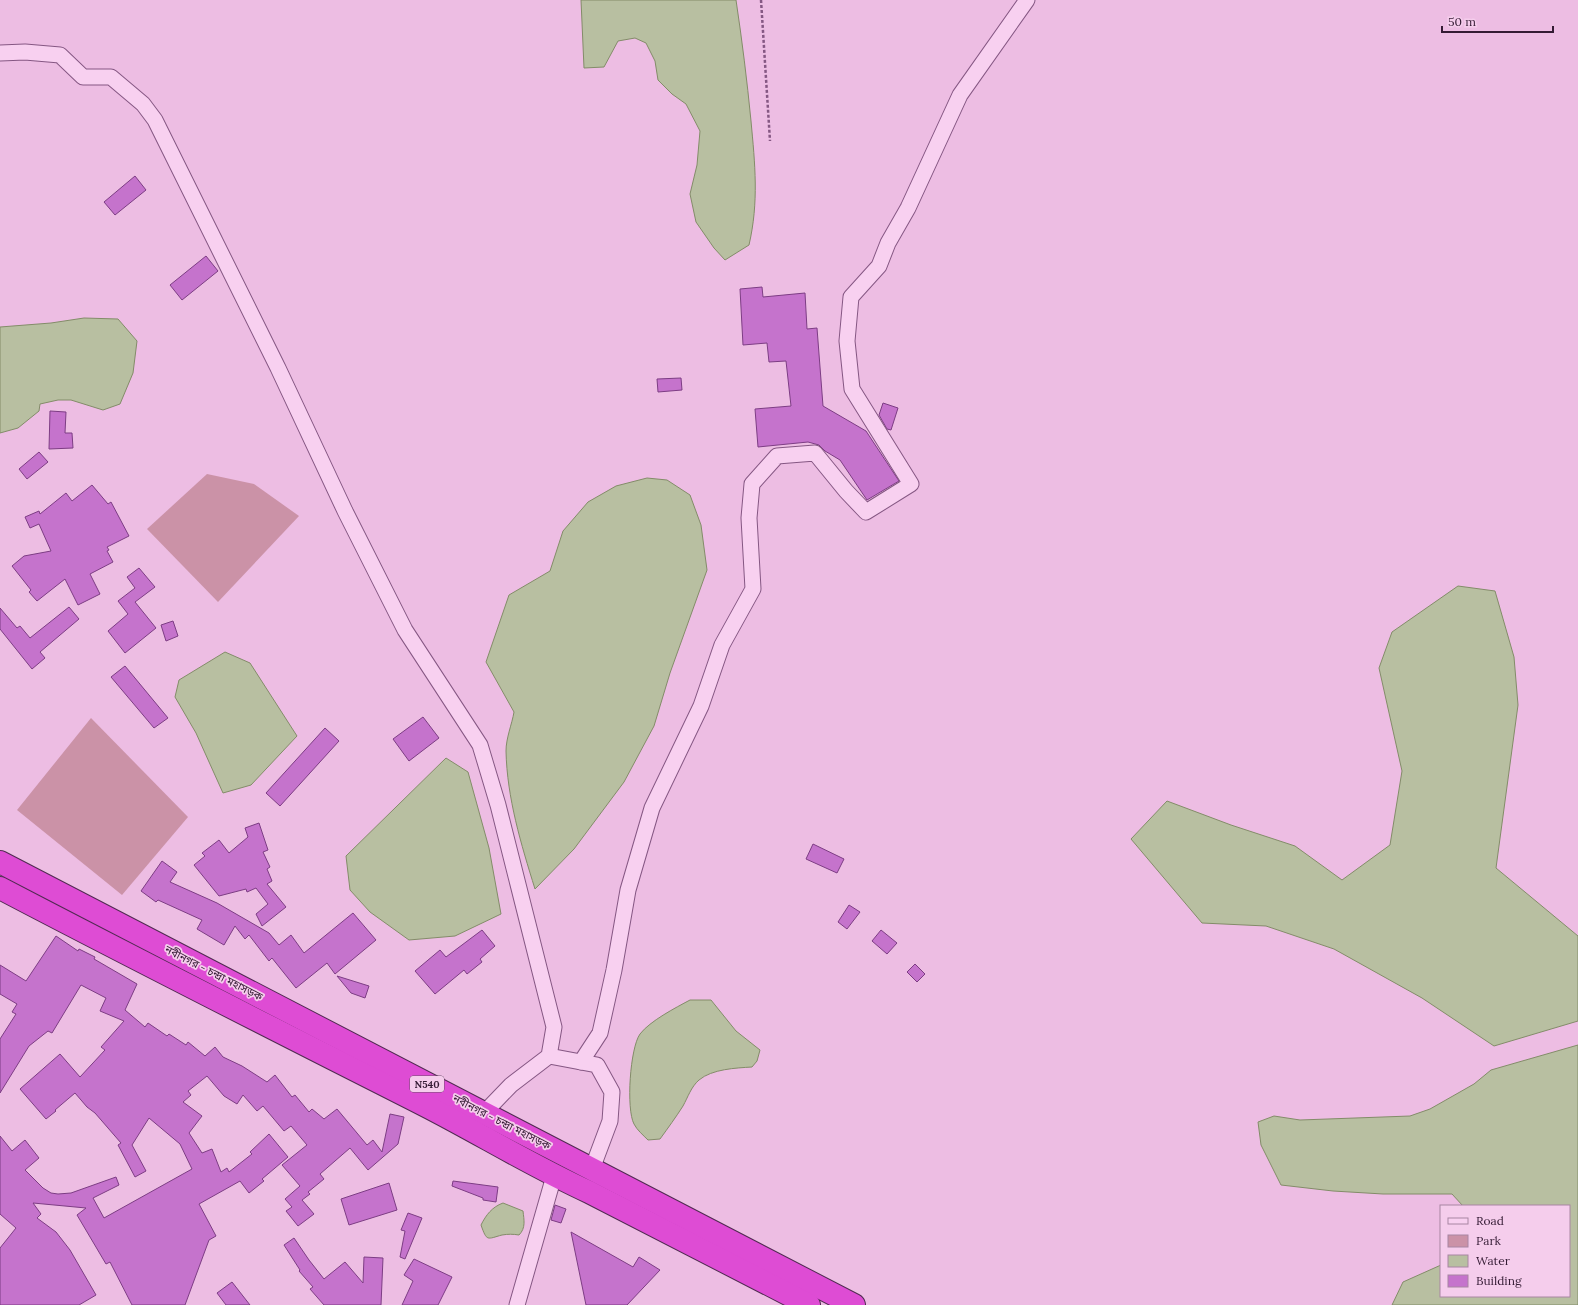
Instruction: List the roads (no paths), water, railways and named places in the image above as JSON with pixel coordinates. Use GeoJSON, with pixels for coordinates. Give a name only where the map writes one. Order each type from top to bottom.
{"type":"FeatureCollection","features":[{"type":"Feature","properties":{"kind":"highway","name":"নবীনগর - চন্দ্রা মহাসড়ক"},"geometry":{"type":"LineString","coordinates":[[0,862],[854,1305]]}},
{"type":"Feature","properties":{"kind":"highway","name":"নবীনগর - চন্দ্রা মহাসড়ক"},"geometry":{"type":"LineString","coordinates":[[0,888],[124,953],[473,1129],[554,1176],[589,1192],[809,1305]]}},
{"type":"Feature","properties":{"kind":"street"},"geometry":{"type":"LineString","coordinates":[[581,1062],[600,1033],[614,970],[628,890],[652,808],[701,706],[722,645],[753,589],[749,518],[752,484],[777,456],[815,453],[846,491],[866,512],[911,484],[852,389],[847,341],[852,297],[880,266],[888,243],[908,208],[960,95],[1027,0]]}},
{"type":"Feature","properties":{"kind":"street"},"geometry":{"type":"LineString","coordinates":[[0,53],[25,52],[60,55],[83,77],[111,77],[144,104],[155,120],[278,368],[345,511],[404,630],[480,745],[498,805],[554,1027],[549,1056],[511,1085],[484,1113]]}},
{"type":"Feature","properties":{"kind":"street"},"geometry":{"type":"LineString","coordinates":[[549,1056],[597,1064],[612,1092],[610,1121],[592,1169]]}},
{"type":"Feature","properties":{"kind":"street"},"geometry":{"type":"LineString","coordinates":[[517,1305],[554,1176]]}},
{"type":"Feature","properties":{"kind":"water"},"geometry":{"type":"Polygon","coordinates":[[[581,0],[736,0],[751,121],[755,168],[755,198],[749,245],[725,260],[714,248],[696,222],[690,194],[697,165],[700,131],[686,104],[672,94],[658,80],[655,61],[646,43],[635,38],[618,41],[604,67],[584,68],[581,0]]]}},
{"type":"Feature","properties":{"kind":"water"},"geometry":{"type":"Polygon","coordinates":[[[84,318],[118,319],[137,341],[133,373],[120,404],[103,410],[71,400],[58,400],[40,404],[39,411],[18,428],[0,433],[0,327],[51,323],[84,318]]]}},
{"type":"Feature","properties":{"kind":"water"},"geometry":{"type":"Polygon","coordinates":[[[647,478],[667,480],[690,495],[701,525],[707,570],[670,673],[654,726],[624,782],[574,849],[535,889],[520,838],[509,786],[506,746],[514,712],[486,662],[509,595],[550,571],[563,531],[588,502],[616,486],[647,478]]]}},
{"type":"Feature","properties":{"kind":"water"},"geometry":{"type":"Polygon","coordinates":[[[1458,586],[1495,591],[1514,657],[1518,705],[1496,868],[1578,936],[1578,1021],[1494,1046],[1422,998],[1334,949],[1266,926],[1202,923],[1131,839],[1167,801],[1231,825],[1295,846],[1342,880],[1390,845],[1402,771],[1379,668],[1392,632],[1458,586]]]}},
{"type":"Feature","properties":{"kind":"water"},"geometry":{"type":"Polygon","coordinates":[[[225,652],[250,663],[297,736],[251,785],[223,793],[196,733],[175,697],[179,680],[225,652]]]}},
{"type":"Feature","properties":{"kind":"water"},"geometry":{"type":"Polygon","coordinates":[[[446,758],[468,772],[489,848],[501,914],[455,936],[409,940],[370,912],[350,890],[346,856],[446,758]]]}},
{"type":"Feature","properties":{"kind":"water"},"geometry":{"type":"Polygon","coordinates":[[[690,1000],[711,1000],[736,1031],[760,1050],[757,1061],[752,1067],[717,1071],[704,1076],[694,1086],[683,1106],[660,1139],[648,1140],[634,1124],[630,1106],[630,1079],[637,1041],[640,1034],[650,1024],[690,1000]]]}},
{"type":"Feature","properties":{"kind":"water"},"geometry":{"type":"Polygon","coordinates":[[[1578,1045],[1578,1305],[1392,1305],[1403,1282],[1440,1265],[1440,1297],[1570,1297],[1570,1205],[1462,1205],[1452,1194],[1383,1194],[1333,1191],[1281,1185],[1261,1145],[1258,1122],[1274,1116],[1300,1120],[1410,1116],[1430,1109],[1474,1084],[1491,1070],[1578,1045]]]}},
{"type":"Feature","properties":{"kind":"water"},"geometry":{"type":"Polygon","coordinates":[[[503,1203],[523,1211],[523,1230],[519,1235],[506,1234],[488,1238],[486,1237],[481,1225],[490,1212],[503,1203]]]}}]}
